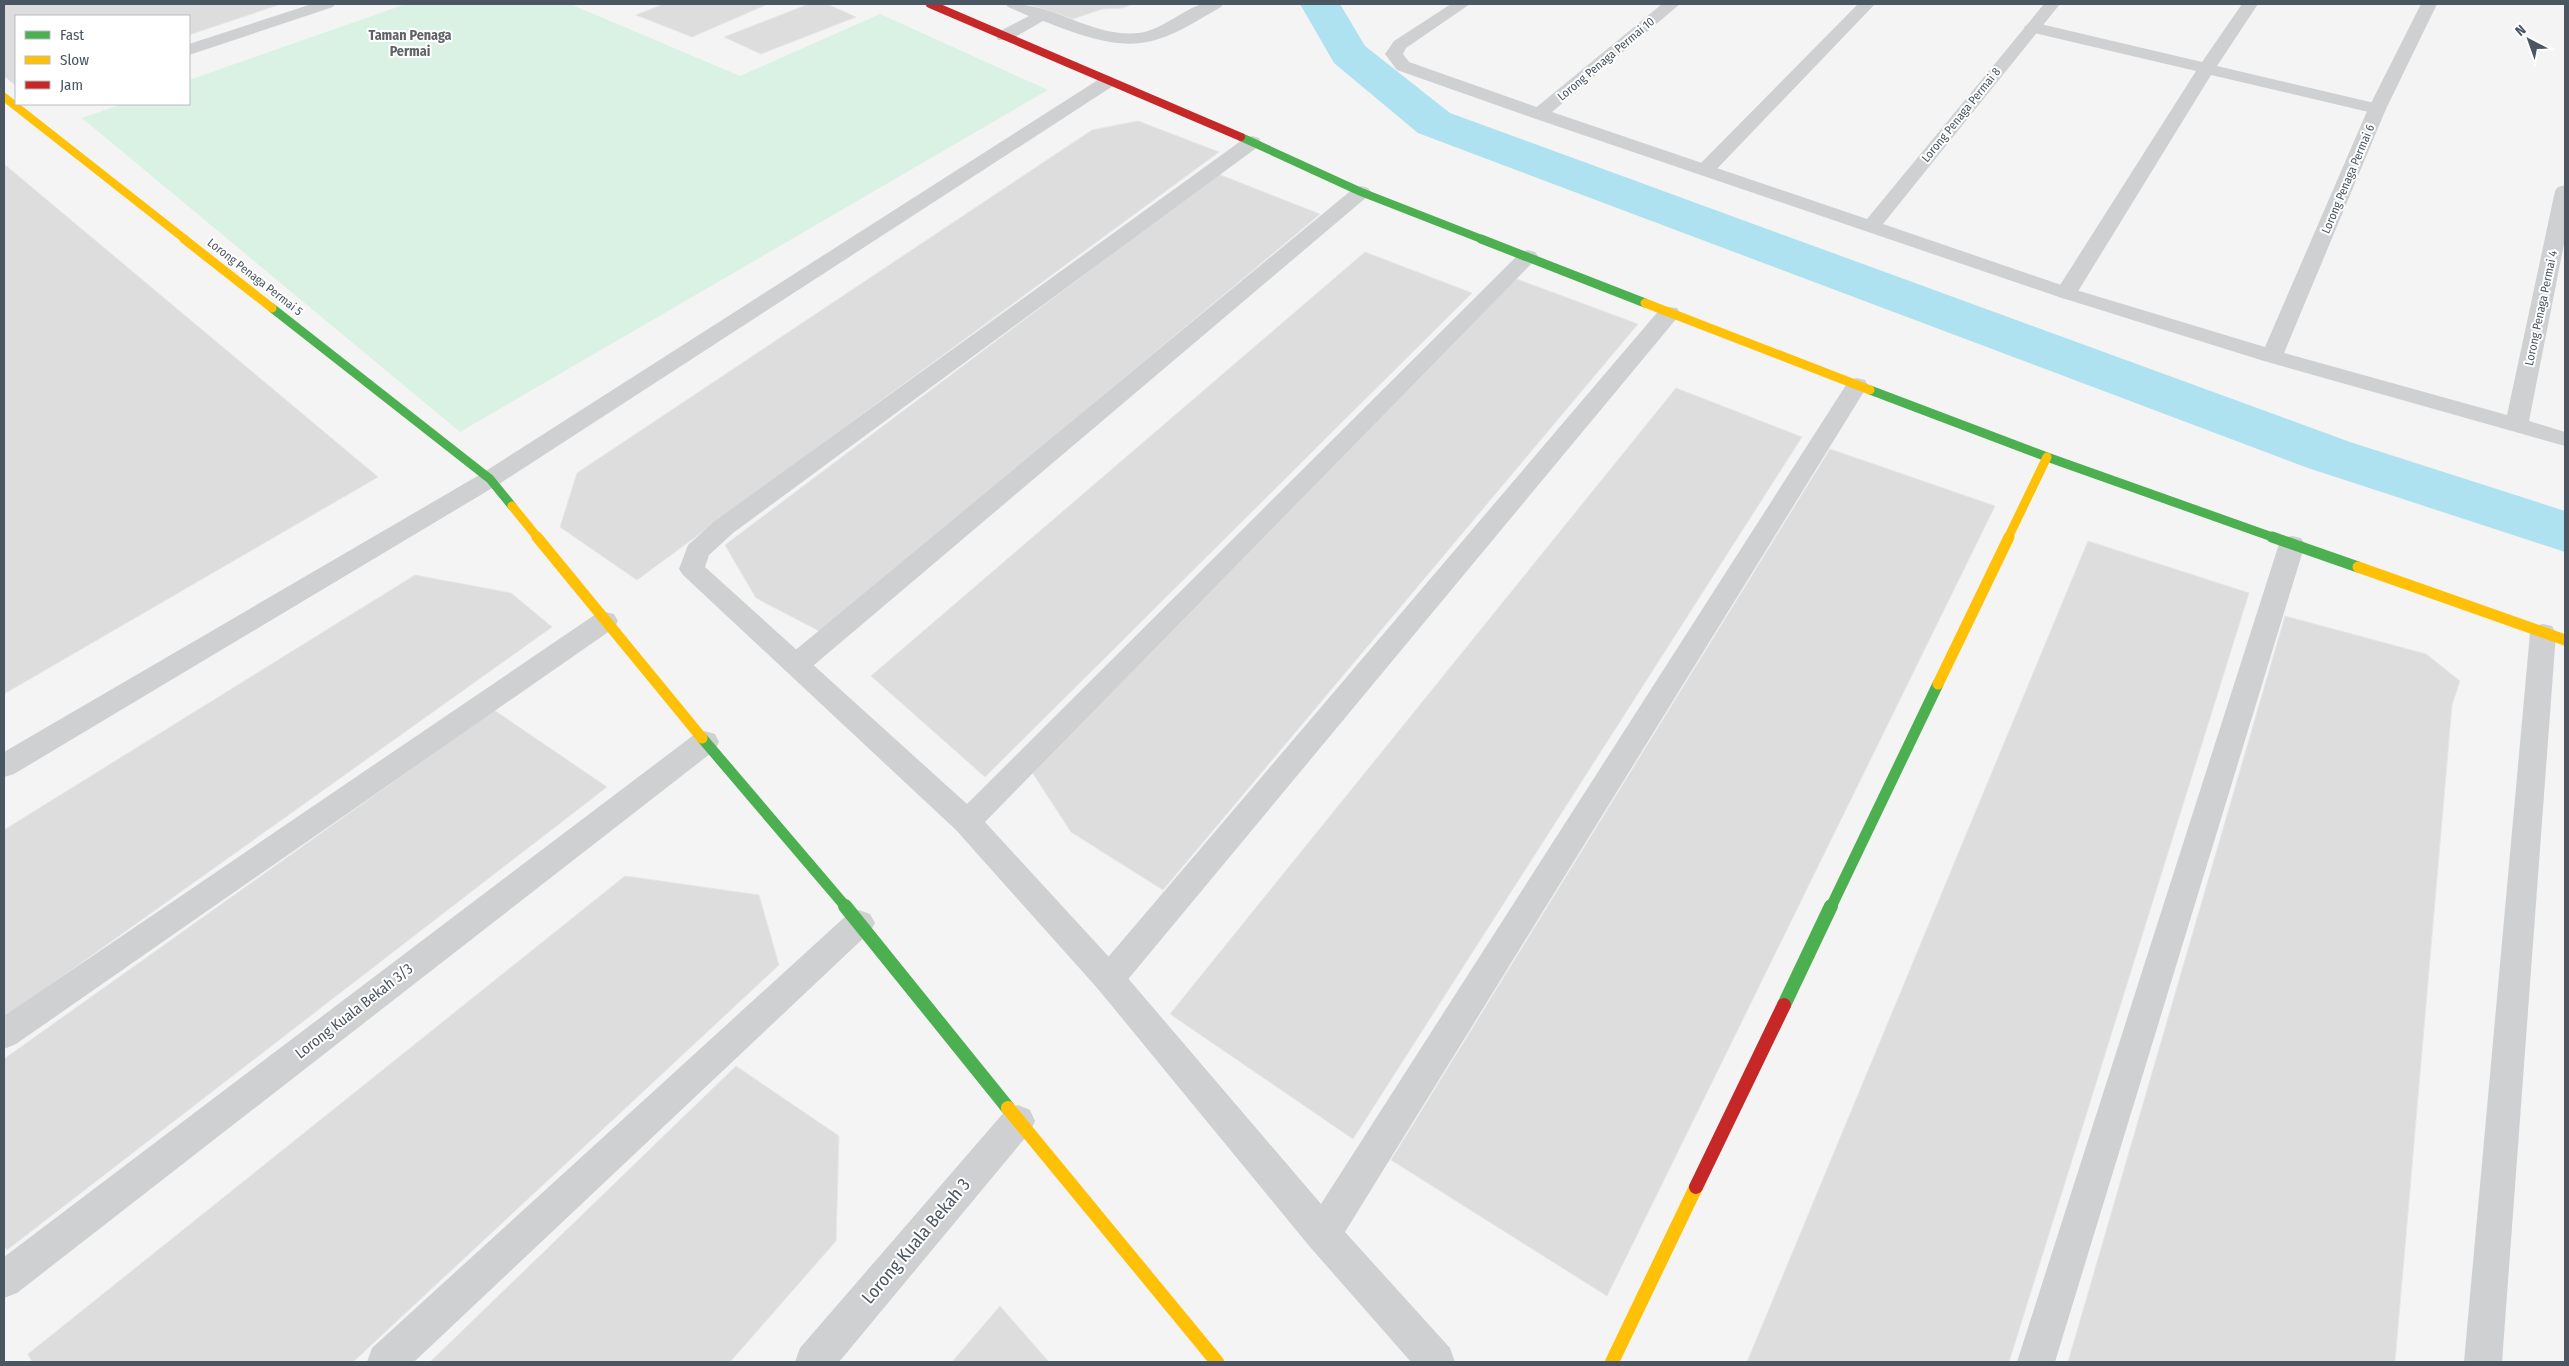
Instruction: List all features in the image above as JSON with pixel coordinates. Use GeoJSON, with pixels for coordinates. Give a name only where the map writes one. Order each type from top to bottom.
{"type":"FeatureCollection","features":[{"type":"Feature","properties":{"kind":"street"},"geometry":{"type":"LineString","coordinates":[[190,50],[326,4]]}},
{"type":"Feature","properties":{"kind":"street"},"geometry":{"type":"LineString","coordinates":[[930,4],[1107,82],[1252,142],[1361,192],[1857,386],[2047,457],[2554,636],[2483,1362]]}},
{"type":"Feature","properties":{"kind":"street"},"geometry":{"type":"LineString","coordinates":[[1014,4],[1041,16],[1124,38],[1139,38],[1158,32],[1214,4]]}},
{"type":"Feature","properties":{"kind":"street"},"geometry":{"type":"LineString","coordinates":[[1462,4],[1400,45],[1394,54],[1403,66],[1426,76],[2066,293],[2272,356],[2565,439]]}},
{"type":"Feature","properties":{"kind":"street","name":"Lorong Penaga Permai 10"},"geometry":{"type":"LineString","coordinates":[[1539,114],[1672,4]]}},
{"type":"Feature","properties":{"kind":"street"},"geometry":{"type":"LineString","coordinates":[[1705,170],[1867,4]]}},
{"type":"Feature","properties":{"kind":"street","name":"Lorong Penaga Permai 8"},"geometry":{"type":"LineString","coordinates":[[1871,226],[2052,4]]}},
{"type":"Feature","properties":{"kind":"street"},"geometry":{"type":"LineString","coordinates":[[2066,293],[2206,69],[2250,4]]}},
{"type":"Feature","properties":{"kind":"street","name":"Lorong Penaga Permai 6"},"geometry":{"type":"LineString","coordinates":[[2272,356],[2378,110],[2429,4]]}},
{"type":"Feature","properties":{"kind":"street"},"geometry":{"type":"LineString","coordinates":[[1004,36],[1041,16]]}},
{"type":"Feature","properties":{"kind":"street"},"geometry":{"type":"LineString","coordinates":[[2032,27],[2378,110]]}},
{"type":"Feature","properties":{"kind":"street"},"geometry":{"type":"LineString","coordinates":[[4,766],[490,478],[1107,82]]}},
{"type":"Feature","properties":{"kind":"street","name":"Lorong Penaga Permai 5"},"geometry":{"type":"LineString","coordinates":[[20,105],[490,478],[705,742],[859,923],[1169,1307],[1217,1362]]}},
{"type":"Feature","properties":{"kind":"street"},"geometry":{"type":"LineString","coordinates":[[1252,142],[724,527],[697,551],[692,569],[967,822],[1109,979],[1323,1234],[1436,1362]]}},
{"type":"Feature","properties":{"kind":"street","name":"Lorong Penaga Permai 4"},"geometry":{"type":"LineString","coordinates":[[2517,425],[2565,191]]}},
{"type":"Feature","properties":{"kind":"street"},"geometry":{"type":"LineString","coordinates":[[797,664],[1361,192]]}},
{"type":"Feature","properties":{"kind":"street"},"geometry":{"type":"LineString","coordinates":[[967,822],[1528,256]]}},
{"type":"Feature","properties":{"kind":"street"},"geometry":{"type":"LineString","coordinates":[[1109,979],[1670,313]]}},
{"type":"Feature","properties":{"kind":"street"},"geometry":{"type":"LineString","coordinates":[[1323,1234],[1857,386]]}},
{"type":"Feature","properties":{"kind":"street"},"geometry":{"type":"LineString","coordinates":[[1612,1362],[2047,457]]}},
{"type":"Feature","properties":{"kind":"street"},"geometry":{"type":"LineString","coordinates":[[2036,1362],[2292,544]]}},
{"type":"Feature","properties":{"kind":"street"},"geometry":{"type":"LineString","coordinates":[[4,1034],[605,621]]}},
{"type":"Feature","properties":{"kind":"street","name":"Lorong Kuala Bekah 3/3"},"geometry":{"type":"LineString","coordinates":[[4,1280],[705,742]]}},
{"type":"Feature","properties":{"kind":"street"},"geometry":{"type":"LineString","coordinates":[[386,1362],[859,923]]}},
{"type":"Feature","properties":{"kind":"street","name":"Lorong Kuala Bekah 3"},"geometry":{"type":"LineString","coordinates":[[814,1362],[1018,1121]]}},
{"type":"Feature","properties":{"kind":"green space"},"geometry":{"type":"Polygon","coordinates":[[[406,4],[570,4],[740,76],[880,14],[1048,90],[460,432],[82,118],[119,105],[190,105],[190,80],[406,4]]]}},
{"type":"Feature","properties":{"kind":"building"},"geometry":{"type":"Polygon","coordinates":[[[4,4],[281,4],[190,35],[190,15],[15,15],[15,85],[4,76],[4,4]]]}},
{"type":"Feature","properties":{"kind":"building"},"geometry":{"type":"Polygon","coordinates":[[[664,4],[768,4],[692,37],[636,15],[664,4]]]}},
{"type":"Feature","properties":{"kind":"building"},"geometry":{"type":"Polygon","coordinates":[[[809,4],[827,4],[856,17],[761,54],[724,37],[809,4]]]}},
{"type":"Feature","properties":{"kind":"building"},"geometry":{"type":"Polygon","coordinates":[[[1028,4],[1133,4],[1122,8],[1102,9],[1073,19],[1028,4]]]}},
{"type":"Feature","properties":{"kind":"building"},"geometry":{"type":"Polygon","coordinates":[[[1138,121],[1219,152],[637,580],[560,527],[577,473],[1092,130],[1138,121]]]}},
{"type":"Feature","properties":{"kind":"building"},"geometry":{"type":"Polygon","coordinates":[[[4,164],[378,477],[4,694],[4,164]]]}},
{"type":"Feature","properties":{"kind":"building"},"geometry":{"type":"Polygon","coordinates":[[[1218,174],[1320,214],[821,632],[756,598],[725,545],[1218,174]]]}},
{"type":"Feature","properties":{"kind":"building"},"geometry":{"type":"Polygon","coordinates":[[[1365,252],[1472,293],[985,777],[871,676],[1365,252]]]}},
{"type":"Feature","properties":{"kind":"building"},"geometry":{"type":"Polygon","coordinates":[[[1514,278],[1638,324],[1163,890],[1071,832],[1030,769],[1514,278]]]}},
{"type":"Feature","properties":{"kind":"building"},"geometry":{"type":"Polygon","coordinates":[[[1676,388],[1802,437],[1353,1139],[1170,1014],[1676,388]]]}},
{"type":"Feature","properties":{"kind":"building"},"geometry":{"type":"Polygon","coordinates":[[[1830,449],[1995,506],[1607,1296],[1391,1160],[1830,449]]]}},
{"type":"Feature","properties":{"kind":"building"},"geometry":{"type":"Polygon","coordinates":[[[2088,541],[2249,593],[2009,1362],[1747,1362],[2088,541]]]}},
{"type":"Feature","properties":{"kind":"building"},"geometry":{"type":"Polygon","coordinates":[[[415,575],[511,593],[552,627],[4,1018],[4,830],[415,575]]]}},
{"type":"Feature","properties":{"kind":"building"},"geometry":{"type":"Polygon","coordinates":[[[2285,616],[2426,654],[2460,681],[2452,705],[2395,1362],[2068,1362],[2285,616]]]}},
{"type":"Feature","properties":{"kind":"building"},"geometry":{"type":"Polygon","coordinates":[[[494,710],[607,787],[7,1250],[4,1245],[4,1059],[494,710]]]}},
{"type":"Feature","properties":{"kind":"building"},"geometry":{"type":"Polygon","coordinates":[[[625,876],[759,895],[779,965],[353,1362],[32,1362],[28,1354],[625,876]]]}},
{"type":"Feature","properties":{"kind":"building"},"geometry":{"type":"Polygon","coordinates":[[[736,1066],[839,1136],[836,1241],[730,1362],[430,1362],[736,1066]]]}},
{"type":"Feature","properties":{"kind":"building"},"geometry":{"type":"Polygon","coordinates":[[[1000,1306],[1049,1362],[952,1362],[1000,1306]]]}},
{"type":"Feature","properties":{"kind":"waterway"},"geometry":{"type":"LineString","coordinates":[[1320,4],[1349,54],[1434,123],[2329,455],[2565,532]]}},
{"type":"Feature","properties":{"kind":"traffic: fast"},"geometry":{"type":"LineString","coordinates":[[1241,137],[1361,192],[1645,303]]}},
{"type":"Feature","properties":{"kind":"traffic: fast"},"geometry":{"type":"LineString","coordinates":[[272,308],[490,479],[512,506]]}},
{"type":"Feature","properties":{"kind":"traffic: fast"},"geometry":{"type":"LineString","coordinates":[[1870,390],[2047,457],[2358,567]]}},
{"type":"Feature","properties":{"kind":"traffic: fast"},"geometry":{"type":"LineString","coordinates":[[1784,1005],[1938,684]]}},
{"type":"Feature","properties":{"kind":"traffic: fast"},"geometry":{"type":"LineString","coordinates":[[702,738],[859,923],[1008,1108]]}},
{"type":"Feature","properties":{"kind":"traffic: slow"},"geometry":{"type":"LineString","coordinates":[[4,97],[272,308]]}},
{"type":"Feature","properties":{"kind":"traffic: slow"},"geometry":{"type":"LineString","coordinates":[[1645,303],[1870,390]]}},
{"type":"Feature","properties":{"kind":"traffic: slow"},"geometry":{"type":"LineString","coordinates":[[1938,684],[2047,457]]}},
{"type":"Feature","properties":{"kind":"traffic: slow"},"geometry":{"type":"LineString","coordinates":[[512,506],[702,738]]}},
{"type":"Feature","properties":{"kind":"traffic: slow"},"geometry":{"type":"LineString","coordinates":[[2358,567],[2565,640]]}},
{"type":"Feature","properties":{"kind":"traffic: slow"},"geometry":{"type":"LineString","coordinates":[[1008,1108],[1217,1362]]}},
{"type":"Feature","properties":{"kind":"traffic: slow"},"geometry":{"type":"LineString","coordinates":[[1612,1362],[1696,1187]]}},
{"type":"Feature","properties":{"kind":"traffic: jam"},"geometry":{"type":"LineString","coordinates":[[930,4],[1241,137]]}},
{"type":"Feature","properties":{"kind":"traffic: jam"},"geometry":{"type":"LineString","coordinates":[[1696,1187],[1784,1005]]}},
{"type":"Feature","properties":{"kind":"district","name":"Taman Penaga Permai"},"geometry":{"type":"Point","coordinates":[410,43]}}]}
